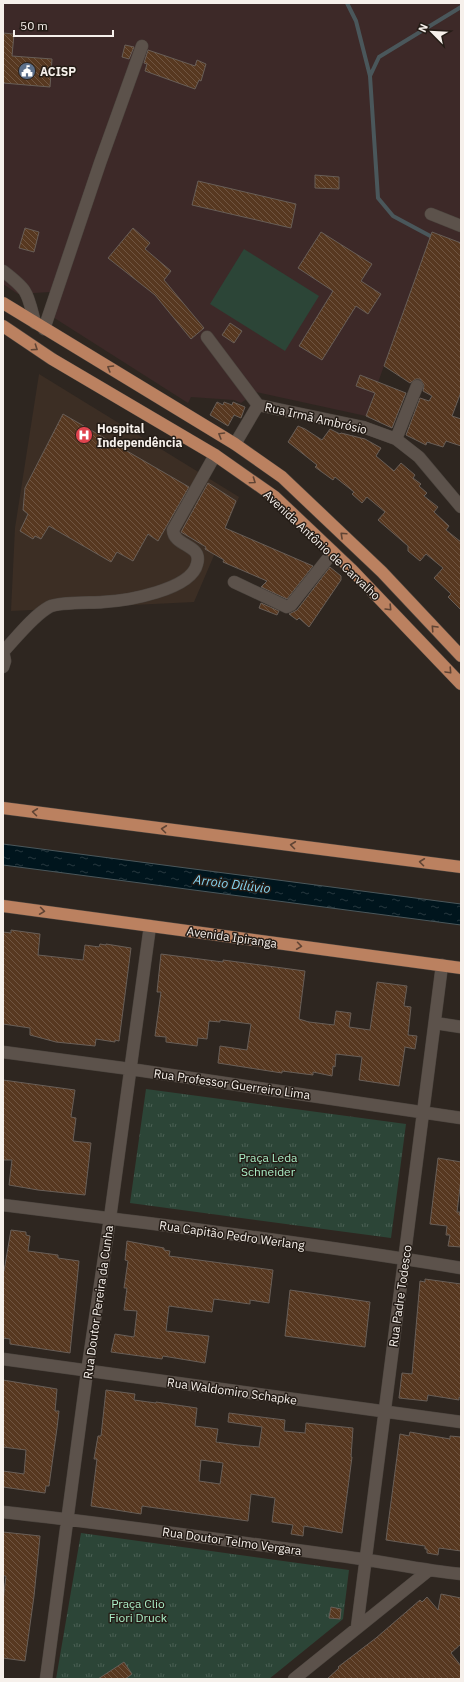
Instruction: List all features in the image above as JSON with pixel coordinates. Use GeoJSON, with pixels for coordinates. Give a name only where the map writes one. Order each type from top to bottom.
{"type":"FeatureCollection","features":[{"type":"Feature","properties":{"kind":"main road","name":"Avenida Antônio de Carvalho"},"geometry":{"type":"LineString","coordinates":[[3,303],[236,444],[282,477],[382,572],[461,656]]}},
{"type":"Feature","properties":{"kind":"main road","name":"Avenida Antônio de Carvalho"},"geometry":{"type":"LineString","coordinates":[[3,326],[52,359],[215,455],[275,497],[333,552],[461,684]]}},
{"type":"Feature","properties":{"kind":"main road"},"geometry":{"type":"LineString","coordinates":[[3,808],[461,867]]}},
{"type":"Feature","properties":{"kind":"main road","name":"Avenida Ipiranga"},"geometry":{"type":"LineString","coordinates":[[3,906],[461,968]]}},
{"type":"Feature","properties":{"kind":"street"},"geometry":{"type":"LineString","coordinates":[[40,326],[142,46]]}},
{"type":"Feature","properties":{"kind":"street"},"geometry":{"type":"LineString","coordinates":[[431,214],[461,226]]}},
{"type":"Feature","properties":{"kind":"street"},"geometry":{"type":"LineString","coordinates":[[3,271],[22,286],[28,294],[40,326]]}},
{"type":"Feature","properties":{"kind":"street"},"geometry":{"type":"LineString","coordinates":[[207,337],[258,404]]}},
{"type":"Feature","properties":{"kind":"street"},"geometry":{"type":"LineString","coordinates":[[396,440],[417,386]]}},
{"type":"Feature","properties":{"kind":"street","name":"Rua Irmã Ambrósio"},"geometry":{"type":"LineString","coordinates":[[236,444],[258,404],[363,426],[396,440],[420,457],[461,507]]}},
{"type":"Feature","properties":{"kind":"street"},"geometry":{"type":"LineString","coordinates":[[3,668],[5,661],[3,651],[49,606],[106,602],[153,594],[186,580],[198,565],[198,557],[196,550],[176,538],[173,530],[215,455]]}},
{"type":"Feature","properties":{"kind":"street"},"geometry":{"type":"LineString","coordinates":[[234,582],[287,608],[333,552]]}},
{"type":"Feature","properties":{"kind":"street","name":"Rua Doutor Pereira da Cunha"},"geometry":{"type":"LineString","coordinates":[[46,1679],[69,1519],[87,1372],[110,1218],[150,926]]}},
{"type":"Feature","properties":{"kind":"street","name":"Rua Padre Todesco"},"geometry":{"type":"LineString","coordinates":[[358,1627],[365,1560],[442,965]]}},
{"type":"Feature","properties":{"kind":"street"},"geometry":{"type":"LineString","coordinates":[[435,1023],[461,1027]]}},
{"type":"Feature","properties":{"kind":"street","name":"Rua Professor Guerreiro Lima"},"geometry":{"type":"LineString","coordinates":[[3,1052],[130,1069],[461,1118]]}},
{"type":"Feature","properties":{"kind":"street","name":"Rua Capitão Pedro Werlang"},"geometry":{"type":"LineString","coordinates":[[3,1205],[405,1258],[461,1268]]}},
{"type":"Feature","properties":{"kind":"street","name":"Rua Waldomiro Schapke"},"geometry":{"type":"LineString","coordinates":[[3,1359],[87,1372],[461,1422]]}},
{"type":"Feature","properties":{"kind":"street","name":"Rua Doutor Telmo Vergara"},"geometry":{"type":"LineString","coordinates":[[3,1512],[69,1519],[461,1574]]}},
{"type":"Feature","properties":{"kind":"street"},"geometry":{"type":"LineString","coordinates":[[294,1679],[428,1570]]}},
{"type":"Feature","properties":{"kind":"shaded area"},"geometry":{"type":"Polygon","coordinates":[[[3,3],[461,3],[461,243],[432,232],[366,416],[256,392],[241,403],[234,400],[191,397],[188,403],[45,312],[50,292],[18,294],[3,284],[3,3]]]}},
{"type":"Feature","properties":{"kind":"shaded area","name":"Hospital Independência"},"geometry":{"type":"Polygon","coordinates":[[[39,374],[239,497],[194,602],[11,611],[15,528],[39,374]]]}},
{"type":"Feature","properties":{"kind":"green space"},"geometry":{"type":"Polygon","coordinates":[[[244,249],[319,296],[285,351],[210,304],[244,249]]]}},
{"type":"Feature","properties":{"kind":"green space","name":"Praça Leda Schneider"},"geometry":{"type":"Polygon","coordinates":[[[146,1089],[406,1124],[391,1238],[130,1203],[146,1089]]]}},
{"type":"Feature","properties":{"kind":"green space","name":"Praça Clio Fiori Druck"},"geometry":{"type":"Polygon","coordinates":[[[81,1533],[349,1570],[343,1619],[269,1679],[56,1679],[81,1533]]]}},
{"type":"Feature","properties":{"kind":"water","name":"Arroio Dilúvio"},"geometry":{"type":"Polygon","coordinates":[[[3,844],[461,904],[461,925],[3,865],[3,844]]]}},
{"type":"Feature","properties":{"kind":"building","name":"ACISP"},"geometry":{"type":"Polygon","coordinates":[[[3,33],[14,34],[12,56],[52,59],[50,87],[3,83],[3,33]]]}},
{"type":"Feature","properties":{"kind":"building"},"geometry":{"type":"Polygon","coordinates":[[[125,45],[134,47],[129,59],[122,57],[125,45]]]}},
{"type":"Feature","properties":{"kind":"building"},"geometry":{"type":"Polygon","coordinates":[[[148,50],[195,66],[197,60],[206,64],[201,81],[199,80],[195,89],[145,71],[147,64],[144,63],[148,50]]]}},
{"type":"Feature","properties":{"kind":"building"},"geometry":{"type":"Polygon","coordinates":[[[315,175],[339,177],[339,189],[315,188],[315,175]]]}},
{"type":"Feature","properties":{"kind":"building"},"geometry":{"type":"Polygon","coordinates":[[[198,181],[296,204],[291,228],[192,205],[198,181]]]}},
{"type":"Feature","properties":{"kind":"building"},"geometry":{"type":"Polygon","coordinates":[[[25,228],[39,232],[34,252],[19,248],[25,228]]]}},
{"type":"Feature","properties":{"kind":"building"},"geometry":{"type":"Polygon","coordinates":[[[133,228],[150,243],[145,249],[171,271],[164,280],[204,328],[191,339],[155,295],[108,258],[133,228]]]}},
{"type":"Feature","properties":{"kind":"building"},"geometry":{"type":"Polygon","coordinates":[[[321,232],[372,264],[361,281],[381,294],[368,314],[356,306],[322,360],[299,346],[333,291],[298,268],[321,232]]]}},
{"type":"Feature","properties":{"kind":"building"},"geometry":{"type":"Polygon","coordinates":[[[432,232],[461,243],[461,392],[452,416],[461,419],[461,446],[446,441],[443,447],[427,442],[426,445],[406,435],[420,398],[429,401],[432,396],[423,391],[424,385],[420,379],[416,379],[410,383],[384,366],[432,232]]]}},
{"type":"Feature","properties":{"kind":"building"},"geometry":{"type":"Polygon","coordinates":[[[230,323],[242,331],[234,343],[222,335],[230,323]]]}},
{"type":"Feature","properties":{"kind":"building"},"geometry":{"type":"Polygon","coordinates":[[[360,375],[406,393],[392,428],[366,416],[375,393],[356,386],[360,375]]]}},
{"type":"Feature","properties":{"kind":"building"},"geometry":{"type":"Polygon","coordinates":[[[217,402],[223,405],[224,402],[232,405],[233,402],[245,407],[241,418],[234,415],[228,426],[210,415],[217,402]]]}},
{"type":"Feature","properties":{"kind":"building"},"geometry":{"type":"Polygon","coordinates":[[[63,414],[189,487],[158,541],[148,534],[133,561],[117,552],[111,562],[49,526],[41,539],[35,536],[33,539],[20,531],[28,514],[23,510],[25,488],[63,414]]]}},
{"type":"Feature","properties":{"kind":"building"},"geometry":{"type":"Polygon","coordinates":[[[298,426],[322,440],[330,429],[340,434],[365,439],[381,448],[376,456],[394,471],[401,463],[415,475],[413,478],[421,484],[419,486],[427,493],[424,496],[438,507],[434,512],[449,526],[446,530],[461,542],[461,610],[448,597],[451,594],[434,578],[443,568],[426,554],[420,561],[408,551],[408,546],[378,520],[385,512],[367,497],[362,503],[352,494],[354,492],[335,477],[333,480],[315,467],[317,465],[288,442],[298,426]]]}},
{"type":"Feature","properties":{"kind":"building"},"geometry":{"type":"Polygon","coordinates":[[[208,483],[236,501],[225,528],[313,566],[287,599],[261,587],[267,581],[223,562],[224,560],[205,549],[206,547],[181,532],[208,483]]]}},
{"type":"Feature","properties":{"kind":"building"},"geometry":{"type":"Polygon","coordinates":[[[330,567],[341,576],[341,580],[309,627],[299,618],[297,620],[289,614],[297,610],[330,567]]]}},
{"type":"Feature","properties":{"kind":"building"},"geometry":{"type":"Polygon","coordinates":[[[261,603],[279,611],[277,615],[259,608],[261,603]]]}},
{"type":"Feature","properties":{"kind":"building"},"geometry":{"type":"Polygon","coordinates":[[[11,930],[40,934],[38,955],[83,960],[85,945],[99,947],[100,944],[106,944],[131,948],[119,1041],[115,1040],[115,1042],[96,1039],[95,1046],[56,1042],[30,1035],[30,1028],[3,1024],[3,932],[11,933],[11,930]]]}},
{"type":"Feature","properties":{"kind":"building"},"geometry":{"type":"Polygon","coordinates":[[[161,954],[223,962],[223,960],[305,971],[299,1019],[309,1022],[334,1025],[336,1011],[351,1013],[349,1027],[370,1030],[377,982],[407,986],[404,1006],[411,1007],[408,1035],[417,1036],[415,1049],[405,1047],[399,1086],[359,1080],[362,1057],[336,1054],[335,1067],[333,1066],[332,1076],[313,1072],[313,1075],[282,1071],[282,1073],[218,1063],[220,1046],[247,1050],[251,1024],[220,1020],[220,1022],[209,1021],[207,1039],[198,1038],[197,1046],[166,1042],[166,1037],[155,1036],[161,992],[157,992],[161,954]]]}},
{"type":"Feature","properties":{"kind":"building"},"geometry":{"type":"Polygon","coordinates":[[[3,1080],[75,1090],[71,1117],[76,1118],[73,1141],[91,1143],[85,1195],[9,1185],[12,1160],[3,1160],[3,1080]]]}},
{"type":"Feature","properties":{"kind":"building"},"geometry":{"type":"Polygon","coordinates":[[[438,1158],[461,1162],[461,1179],[457,1212],[460,1212],[459,1215],[461,1215],[461,1247],[448,1246],[450,1235],[446,1235],[447,1226],[430,1224],[438,1158]]]}},
{"type":"Feature","properties":{"kind":"building"},"geometry":{"type":"Polygon","coordinates":[[[11,1230],[26,1232],[26,1235],[30,1236],[28,1251],[58,1255],[58,1258],[79,1261],[70,1353],[10,1344],[10,1339],[3,1338],[3,1271],[11,1230]]]}},
{"type":"Feature","properties":{"kind":"building"},"geometry":{"type":"Polygon","coordinates":[[[127,1241],[164,1248],[164,1250],[170,1251],[169,1256],[273,1270],[269,1303],[250,1300],[250,1304],[214,1299],[212,1312],[169,1306],[166,1331],[209,1336],[205,1363],[163,1356],[162,1359],[111,1352],[115,1334],[134,1337],[137,1311],[124,1310],[127,1288],[124,1288],[128,1261],[125,1260],[127,1241]]]}},
{"type":"Feature","properties":{"kind":"building"},"geometry":{"type":"Polygon","coordinates":[[[425,1279],[461,1284],[461,1398],[459,1397],[459,1400],[428,1395],[427,1401],[399,1398],[402,1373],[412,1374],[420,1281],[425,1282],[425,1279]]]}},
{"type":"Feature","properties":{"kind":"building"},"geometry":{"type":"Polygon","coordinates":[[[290,1290],[370,1302],[365,1347],[285,1336],[290,1290]]]}},
{"type":"Feature","properties":{"kind":"building"},"geometry":{"type":"Polygon","coordinates":[[[3,1380],[57,1389],[55,1411],[59,1411],[49,1486],[46,1486],[45,1493],[3,1487],[3,1471],[24,1474],[26,1450],[3,1447],[3,1380]]]}},
{"type":"Feature","properties":{"kind":"building"},"geometry":{"type":"Polygon","coordinates":[[[106,1390],[135,1394],[134,1400],[197,1408],[195,1426],[218,1429],[216,1442],[259,1447],[262,1427],[228,1422],[229,1413],[285,1420],[284,1431],[305,1433],[306,1423],[353,1428],[352,1457],[342,1533],[304,1526],[303,1536],[291,1534],[293,1525],[272,1522],[275,1498],[251,1494],[248,1521],[142,1506],[141,1514],[91,1506],[97,1459],[94,1459],[98,1436],[101,1436],[106,1390]],[[201,1460],[199,1481],[220,1484],[223,1463],[201,1460]]]}},
{"type":"Feature","properties":{"kind":"building"},"geometry":{"type":"Polygon","coordinates":[[[410,1432],[450,1439],[450,1436],[461,1437],[461,1551],[439,1548],[438,1555],[427,1553],[425,1546],[386,1540],[400,1434],[409,1436],[410,1432]]]}},
{"type":"Feature","properties":{"kind":"building"},"geometry":{"type":"Polygon","coordinates":[[[3,1532],[40,1536],[25,1661],[3,1658],[3,1601],[6,1576],[3,1576],[3,1532]]]}},
{"type":"Feature","properties":{"kind":"building"},"geometry":{"type":"Polygon","coordinates":[[[441,1594],[461,1598],[461,1644],[451,1653],[461,1666],[461,1679],[327,1679],[339,1668],[338,1667],[376,1638],[420,1600],[422,1602],[427,1597],[438,1610],[441,1594]]]}},
{"type":"Feature","properties":{"kind":"building"},"geometry":{"type":"Polygon","coordinates":[[[331,1607],[341,1609],[340,1619],[329,1618],[331,1607]]]}},
{"type":"Feature","properties":{"kind":"building"},"geometry":{"type":"Polygon","coordinates":[[[124,1662],[132,1674],[125,1679],[98,1679],[124,1662]]]}},
{"type":"Feature","properties":{"kind":"waterway"},"geometry":{"type":"LineString","coordinates":[[347,3],[356,21],[370,76]]}},
{"type":"Feature","properties":{"kind":"waterway"},"geometry":{"type":"LineString","coordinates":[[434,238],[393,216],[378,198],[370,76],[379,57],[461,7]]}},
{"type":"Feature","properties":{"kind":"place","name":"ACISP"},"geometry":{"type":"Point","coordinates":[27,71]}},
{"type":"Feature","properties":{"kind":"place","name":"Hospital Independência"},"geometry":{"type":"Point","coordinates":[84,435]}}]}
